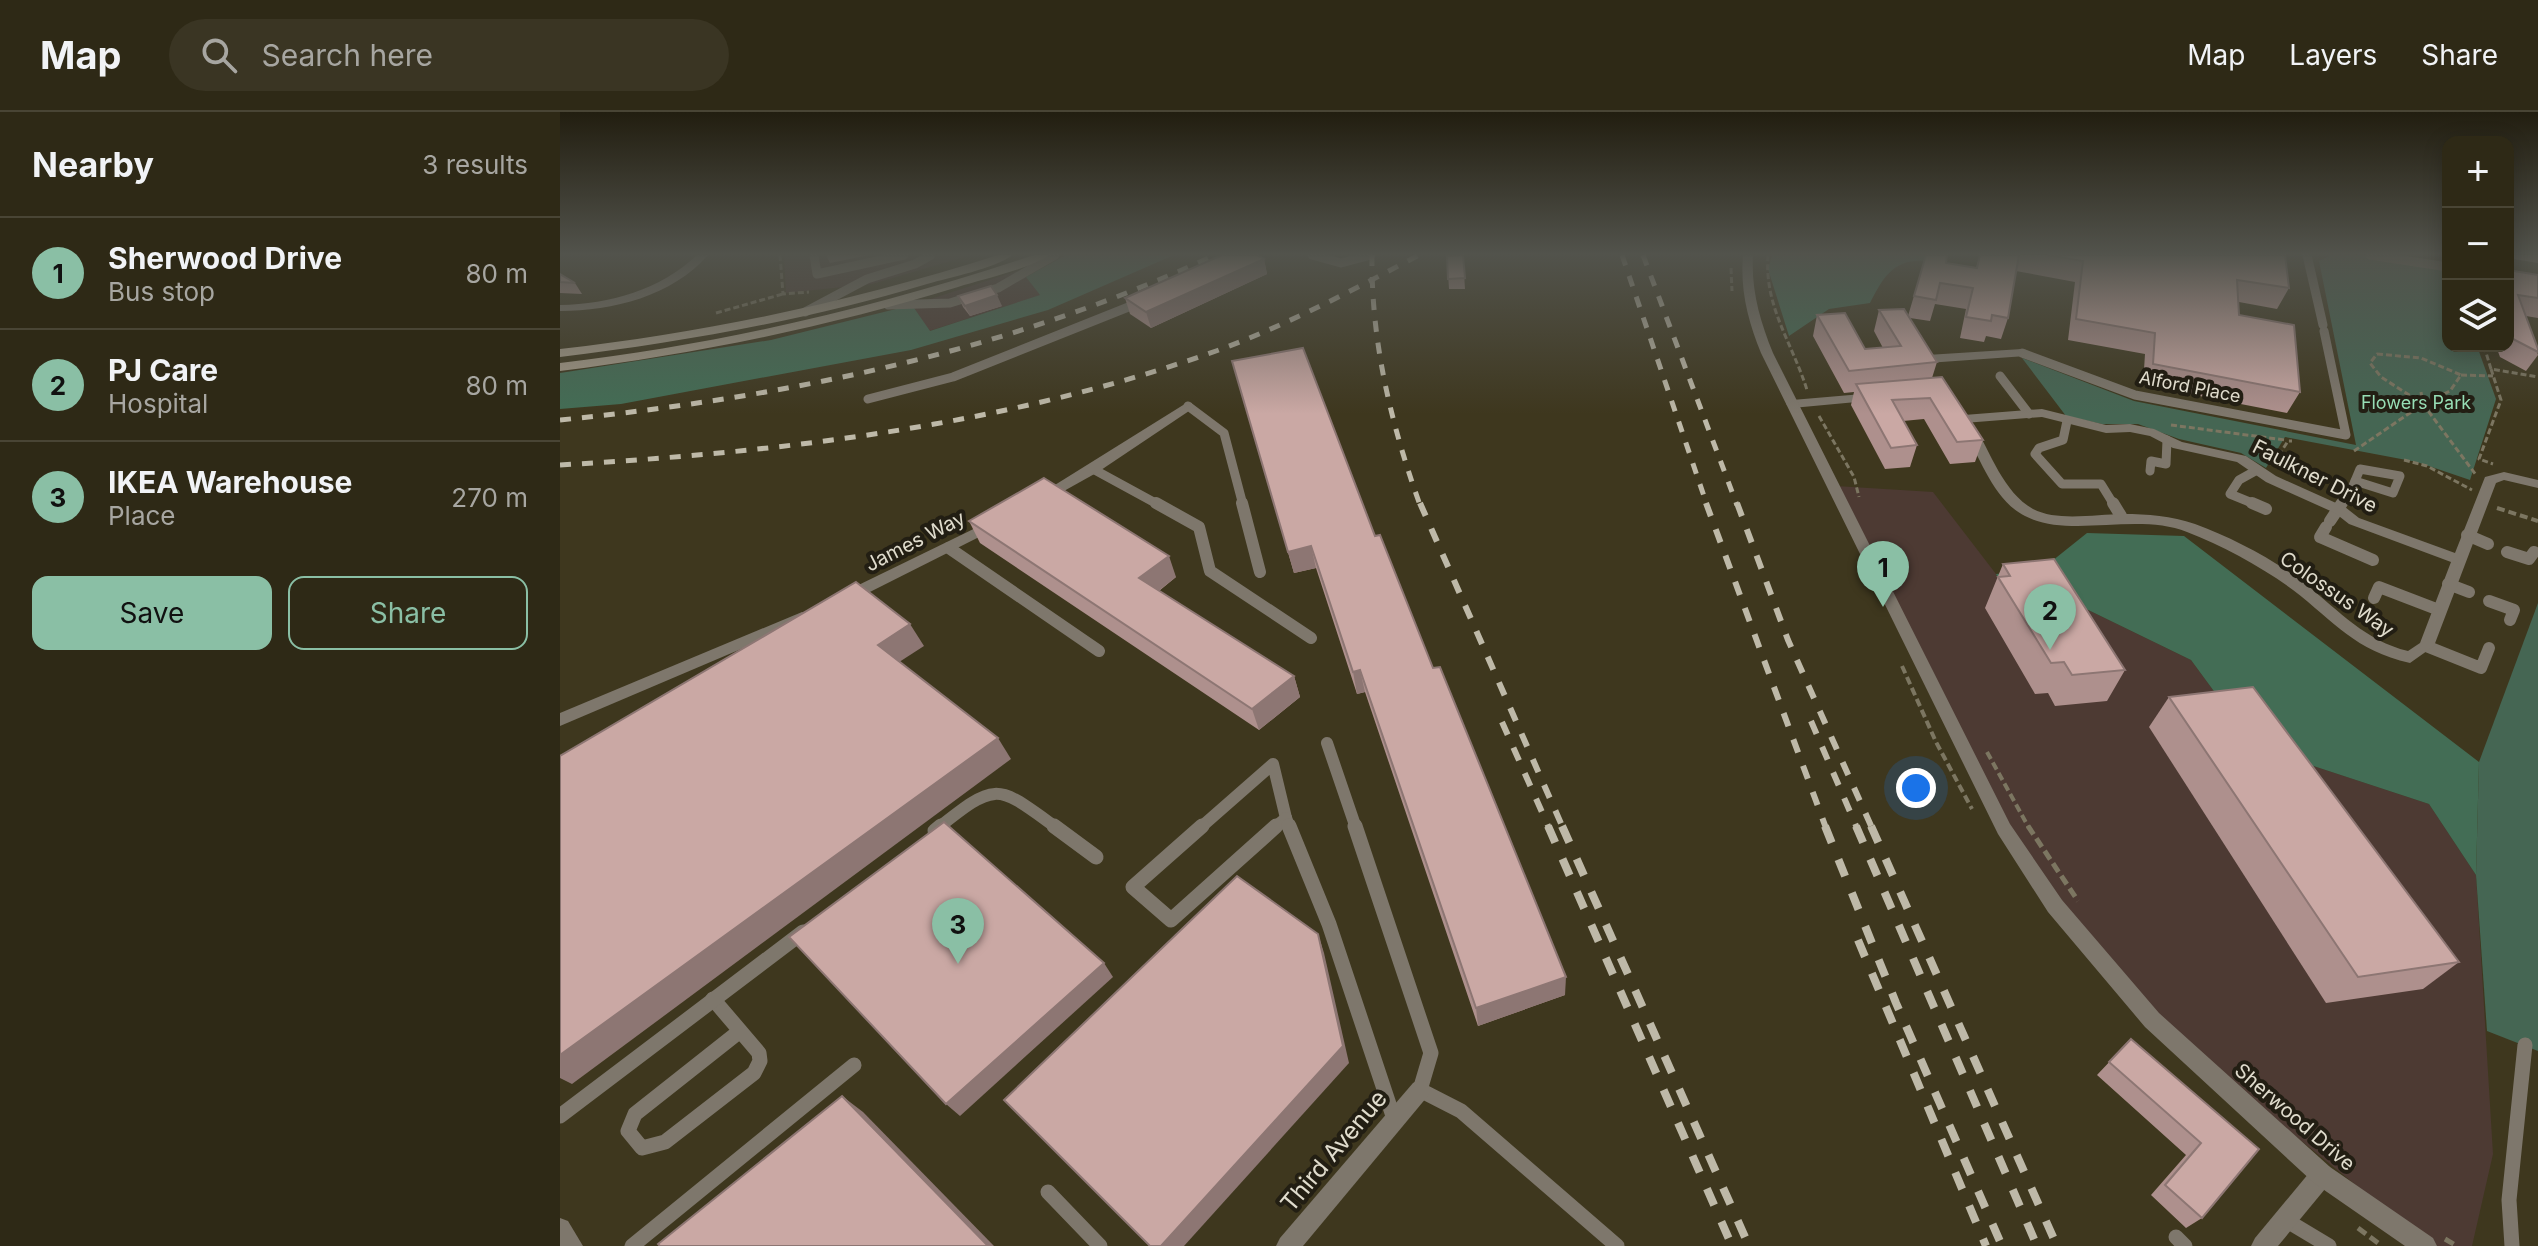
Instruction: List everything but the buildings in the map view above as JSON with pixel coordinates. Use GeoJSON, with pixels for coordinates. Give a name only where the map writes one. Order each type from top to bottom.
{"type":"FeatureCollection","features":[{"type":"Feature","properties":{"kind":"main road"},"geometry":{"type":"LineString","coordinates":[[560,353],[673,338],[821,308]]}},
{"type":"Feature","properties":{"kind":"main road"},"geometry":{"type":"LineString","coordinates":[[560,367],[701,346],[875,308]]}},
{"type":"Feature","properties":{"kind":"street","name":"Sherwood Drive"},"geometry":{"type":"LineString","coordinates":[[1750,308],[1792,404],[1836,486],[2004,829],[2055,906],[2152,1020],[2322,1175],[2430,1239]]}},
{"type":"Feature","properties":{"kind":"street","name":"Alford Place"},"geometry":{"type":"LineString","coordinates":[[1937,376],[1923,354],[2022,353]]}},
{"type":"Feature","properties":{"kind":"street"},"geometry":{"type":"LineString","coordinates":[[1792,404],[1885,396]]}},
{"type":"Feature","properties":{"kind":"street"},"geometry":{"type":"LineString","coordinates":[[1028,505],[1093,469],[1188,406]]}},
{"type":"Feature","properties":{"kind":"street","name":"Faulkner Drive"},"geometry":{"type":"LineString","coordinates":[[1961,414],[2042,413],[2106,429],[2130,428],[2154,433],[2167,440],[2241,459],[2257,470],[2348,494],[2354,521],[2457,559]]}},
{"type":"Feature","properties":{"kind":"street","name":"Colossus Way"},"geometry":{"type":"LineString","coordinates":[[1961,414],[2017,505],[2030,514],[2059,520],[2152,517],[2192,528],[2285,577],[2363,641],[2383,653],[2410,657],[2426,646]]}},
{"type":"Feature","properties":{"kind":"street"},"geometry":{"type":"LineString","coordinates":[[2426,646],[2479,502],[2497,478],[2538,484]]}},
{"type":"Feature","properties":{"kind":"street","name":"James Way"},"geometry":{"type":"LineString","coordinates":[[560,720],[828,606],[1001,520]]}},
{"type":"Feature","properties":{"kind":"street","name":"Third Avenue"},"geometry":{"type":"LineString","coordinates":[[1288,1246],[1420,1090]]}},
{"type":"Feature","properties":{"kind":"street"},"geometry":{"type":"LineString","coordinates":[[2263,1246],[2322,1175]]}},
{"type":"Feature","properties":{"kind":"street"},"geometry":{"type":"LineString","coordinates":[[560,1229],[571,1246]]}},
{"type":"Feature","properties":{"kind":"lane"},"geometry":{"type":"LineString","coordinates":[[805,312],[813,308]]}},
{"type":"Feature","properties":{"kind":"lane"},"geometry":{"type":"LineString","coordinates":[[868,399],[953,377],[1127,308]]}},
{"type":"Feature","properties":{"kind":"lane","name":"Alford Place"},"geometry":{"type":"LineString","coordinates":[[2022,353],[2135,395],[2346,435],[2319,308]]}},
{"type":"Feature","properties":{"kind":"lane"},"geometry":{"type":"LineString","coordinates":[[2000,376],[2029,414]]}},
{"type":"Feature","properties":{"kind":"lane"},"geometry":{"type":"LineString","coordinates":[[1188,406],[1224,433],[1260,572]]}},
{"type":"Feature","properties":{"kind":"lane"},"geometry":{"type":"LineString","coordinates":[[2067,421],[2063,440],[2039,448],[2035,454],[2055,483],[2068,488],[2101,484],[2121,516]]}},
{"type":"Feature","properties":{"kind":"lane"},"geometry":{"type":"LineString","coordinates":[[2150,471],[2151,461],[2166,464],[2167,440]]}},
{"type":"Feature","properties":{"kind":"lane"},"geometry":{"type":"LineString","coordinates":[[1093,469],[1199,527],[1210,571],[1311,638]]}},
{"type":"Feature","properties":{"kind":"lane"},"geometry":{"type":"LineString","coordinates":[[2257,470],[2239,480],[2230,494],[2266,509]]}},
{"type":"Feature","properties":{"kind":"lane"},"geometry":{"type":"LineString","coordinates":[[2348,494],[2320,537],[2373,560]]}},
{"type":"Feature","properties":{"kind":"lane"},"geometry":{"type":"LineString","coordinates":[[2467,535],[2488,544]]}},
{"type":"Feature","properties":{"kind":"lane"},"geometry":{"type":"LineString","coordinates":[[949,548],[1099,651]]}},
{"type":"Feature","properties":{"kind":"lane"},"geometry":{"type":"LineString","coordinates":[[2507,552],[2529,559],[2534,552]]}},
{"type":"Feature","properties":{"kind":"lane"},"geometry":{"type":"LineString","coordinates":[[2448,584],[2469,592]]}},
{"type":"Feature","properties":{"kind":"lane"},"geometry":{"type":"LineString","coordinates":[[2374,598],[2379,587],[2439,610]]}},
{"type":"Feature","properties":{"kind":"lane"},"geometry":{"type":"LineString","coordinates":[[2489,601],[2514,610],[2510,620]]}},
{"type":"Feature","properties":{"kind":"lane"},"geometry":{"type":"LineString","coordinates":[[2426,646],[2481,668],[2489,648]]}},
{"type":"Feature","properties":{"kind":"lane"},"geometry":{"type":"LineString","coordinates":[[1327,743],[1431,1053],[1420,1090],[1461,1111],[1617,1246]]}},
{"type":"Feature","properties":{"kind":"lane"},"geometry":{"type":"LineString","coordinates":[[1286,818],[1171,920],[1133,887],[1273,764],[1286,818],[1329,924],[1394,1119]]}},
{"type":"Feature","properties":{"kind":"lane"},"geometry":{"type":"LineString","coordinates":[[921,842],[982,796],[1000,791],[1008,793],[1096,857]]}},
{"type":"Feature","properties":{"kind":"lane"},"geometry":{"type":"LineString","coordinates":[[560,1116],[811,925]]}},
{"type":"Feature","properties":{"kind":"lane"},"geometry":{"type":"LineString","coordinates":[[713,999],[759,1053],[760,1061],[754,1073],[665,1142],[653,1148],[642,1148],[628,1131],[635,1114],[740,1031]]}},
{"type":"Feature","properties":{"kind":"lane"},"geometry":{"type":"LineString","coordinates":[[2512,1246],[2509,1200],[2525,1045]]}},
{"type":"Feature","properties":{"kind":"lane"},"geometry":{"type":"LineString","coordinates":[[632,1246],[854,1065]]}},
{"type":"Feature","properties":{"kind":"lane"},"geometry":{"type":"LineString","coordinates":[[1048,1192],[1100,1246]]}},
{"type":"Feature","properties":{"kind":"lane"},"geometry":{"type":"LineString","coordinates":[[2284,1219],[2329,1246]]}},
{"type":"Feature","properties":{"kind":"path"},"geometry":{"type":"LineString","coordinates":[[1772,308],[1810,402],[1854,477],[1865,510]]}},
{"type":"Feature","properties":{"kind":"path"},"geometry":{"type":"LineString","coordinates":[[2486,352],[2501,400],[2479,459],[2509,470],[2497,478],[2472,473],[2423,404],[2381,377],[2370,363],[2377,354],[2409,355],[2441,362],[2461,375],[2493,376]]}},
{"type":"Feature","properties":{"kind":"path"},"geometry":{"type":"LineString","coordinates":[[2491,369],[2538,377]]}},
{"type":"Feature","properties":{"kind":"path"},"geometry":{"type":"LineString","coordinates":[[2354,451],[2423,404],[2450,391],[2461,375]]}},
{"type":"Feature","properties":{"kind":"path"},"geometry":{"type":"LineString","coordinates":[[2421,392],[2423,404]]}},
{"type":"Feature","properties":{"kind":"path"},"geometry":{"type":"LineString","coordinates":[[2166,424],[2288,441]]}},
{"type":"Feature","properties":{"kind":"path"},"geometry":{"type":"LineString","coordinates":[[2479,502],[2538,521]]}},
{"type":"Feature","properties":{"kind":"path"},"geometry":{"type":"LineString","coordinates":[[1981,741],[2032,834],[2087,911]]}},
{"type":"Feature","properties":{"kind":"path"},"geometry":{"type":"LineString","coordinates":[[2286,1111],[2367,1180]]}},
{"type":"Feature","properties":{"kind":"path"},"geometry":{"type":"LineString","coordinates":[[2430,1239],[2457,1246]]}},
{"type":"Feature","properties":{"kind":"shaded area"},"geometry":{"type":"Polygon","coordinates":[[[914,308],[1001,308],[929,331],[914,308]]]}},
{"type":"Feature","properties":{"kind":"shaded area"},"geometry":{"type":"Polygon","coordinates":[[[1836,486],[1933,492],[1996,574],[2004,590],[2041,587],[2191,660],[2227,709],[2286,757],[2429,804],[2476,875],[2493,1154],[2472,1246],[2431,1246],[2152,1020],[2004,828],[1836,486]]]}},
{"type":"Feature","properties":{"kind":"green space"},"geometry":{"type":"Polygon","coordinates":[[[900,308],[914,308],[930,331],[1001,308],[1053,308],[911,350],[621,404],[560,409],[560,373],[771,340],[900,308]]]}},
{"type":"Feature","properties":{"kind":"green space"},"geometry":{"type":"Polygon","coordinates":[[[1780,308],[1836,308],[1829,309],[1789,336],[1780,308]]]}},
{"type":"Feature","properties":{"kind":"green space","name":"Flowers Park"},"geometry":{"type":"Polygon","coordinates":[[[2328,308],[2442,308],[2442,352],[2479,352],[2496,399],[2470,480],[2417,462],[2285,437],[2266,468],[2241,453],[2179,439],[2138,424],[2102,424],[2066,416],[2022,358],[2134,401],[2356,445],[2328,308]]]}},
{"type":"Feature","properties":{"kind":"green space"},"geometry":{"type":"Polygon","coordinates":[[[2087,533],[2184,536],[2479,762],[2476,875],[2429,804],[2286,757],[2227,709],[2191,660],[2041,587],[2004,590],[1996,574],[2042,569],[2087,533]]]}},
{"type":"Feature","properties":{"kind":"green space"},"geometry":{"type":"Polygon","coordinates":[[[2538,603],[2538,1051],[2487,1031],[2476,875],[2479,762],[2538,603]]]}},
{"type":"Feature","properties":{"kind":"railway"},"geometry":{"type":"LineString","coordinates":[[560,420],[729,398],[812,383],[976,344],[1084,308]]}},
{"type":"Feature","properties":{"kind":"railway"},"geometry":{"type":"LineString","coordinates":[[560,465],[810,443],[974,417],[1136,377],[1242,341],[1315,308]]}},
{"type":"Feature","properties":{"kind":"railway"},"geometry":{"type":"LineString","coordinates":[[1374,308],[1379,351],[1392,413],[1420,505]]}},
{"type":"Feature","properties":{"kind":"railway"},"geometry":{"type":"LineString","coordinates":[[1640,308],[1707,505]]}},
{"type":"Feature","properties":{"kind":"railway"},"geometry":{"type":"LineString","coordinates":[[1663,308],[1737,505]]}},
{"type":"Feature","properties":{"kind":"railway"},"geometry":{"type":"LineString","coordinates":[[1420,503],[1563,828]]}},
{"type":"Feature","properties":{"kind":"railway"},"geometry":{"type":"LineString","coordinates":[[1706,503],[1826,828]]}},
{"type":"Feature","properties":{"kind":"railway"},"geometry":{"type":"LineString","coordinates":[[1737,503],[1788,640],[1872,828]]}},
{"type":"Feature","properties":{"kind":"railway"},"geometry":{"type":"LineString","coordinates":[[1811,721],[1857,828]]}},
{"type":"Feature","properties":{"kind":"railway"},"geometry":{"type":"LineString","coordinates":[[1502,722],[1549,828]]}},
{"type":"Feature","properties":{"kind":"railway"},"geometry":{"type":"LineString","coordinates":[[1548,826],[1732,1246]]}},
{"type":"Feature","properties":{"kind":"railway"},"geometry":{"type":"LineString","coordinates":[[1562,826],[1749,1246]]}},
{"type":"Feature","properties":{"kind":"railway"},"geometry":{"type":"LineString","coordinates":[[1825,826],[1896,1003],[2002,1246]]}},
{"type":"Feature","properties":{"kind":"railway"},"geometry":{"type":"LineString","coordinates":[[1856,826],[2037,1246]]}},
{"type":"Feature","properties":{"kind":"railway"},"geometry":{"type":"LineString","coordinates":[[1871,826],[2057,1246]]}},
{"type":"Feature","properties":{"kind":"railway"},"geometry":{"type":"LineString","coordinates":[[1858,940],[1986,1246]]}},
{"type":"Feature","properties":{"kind":"place","name":"Sherwood Drive"},"geometry":{"type":"Point","coordinates":[1883,607]}},
{"type":"Feature","properties":{"kind":"place","name":"PJ Care"},"geometry":{"type":"Point","coordinates":[2050,650]}},
{"type":"Feature","properties":{"kind":"place","name":"IKEA Warehouse"},"geometry":{"type":"Point","coordinates":[958,964]}}]}
